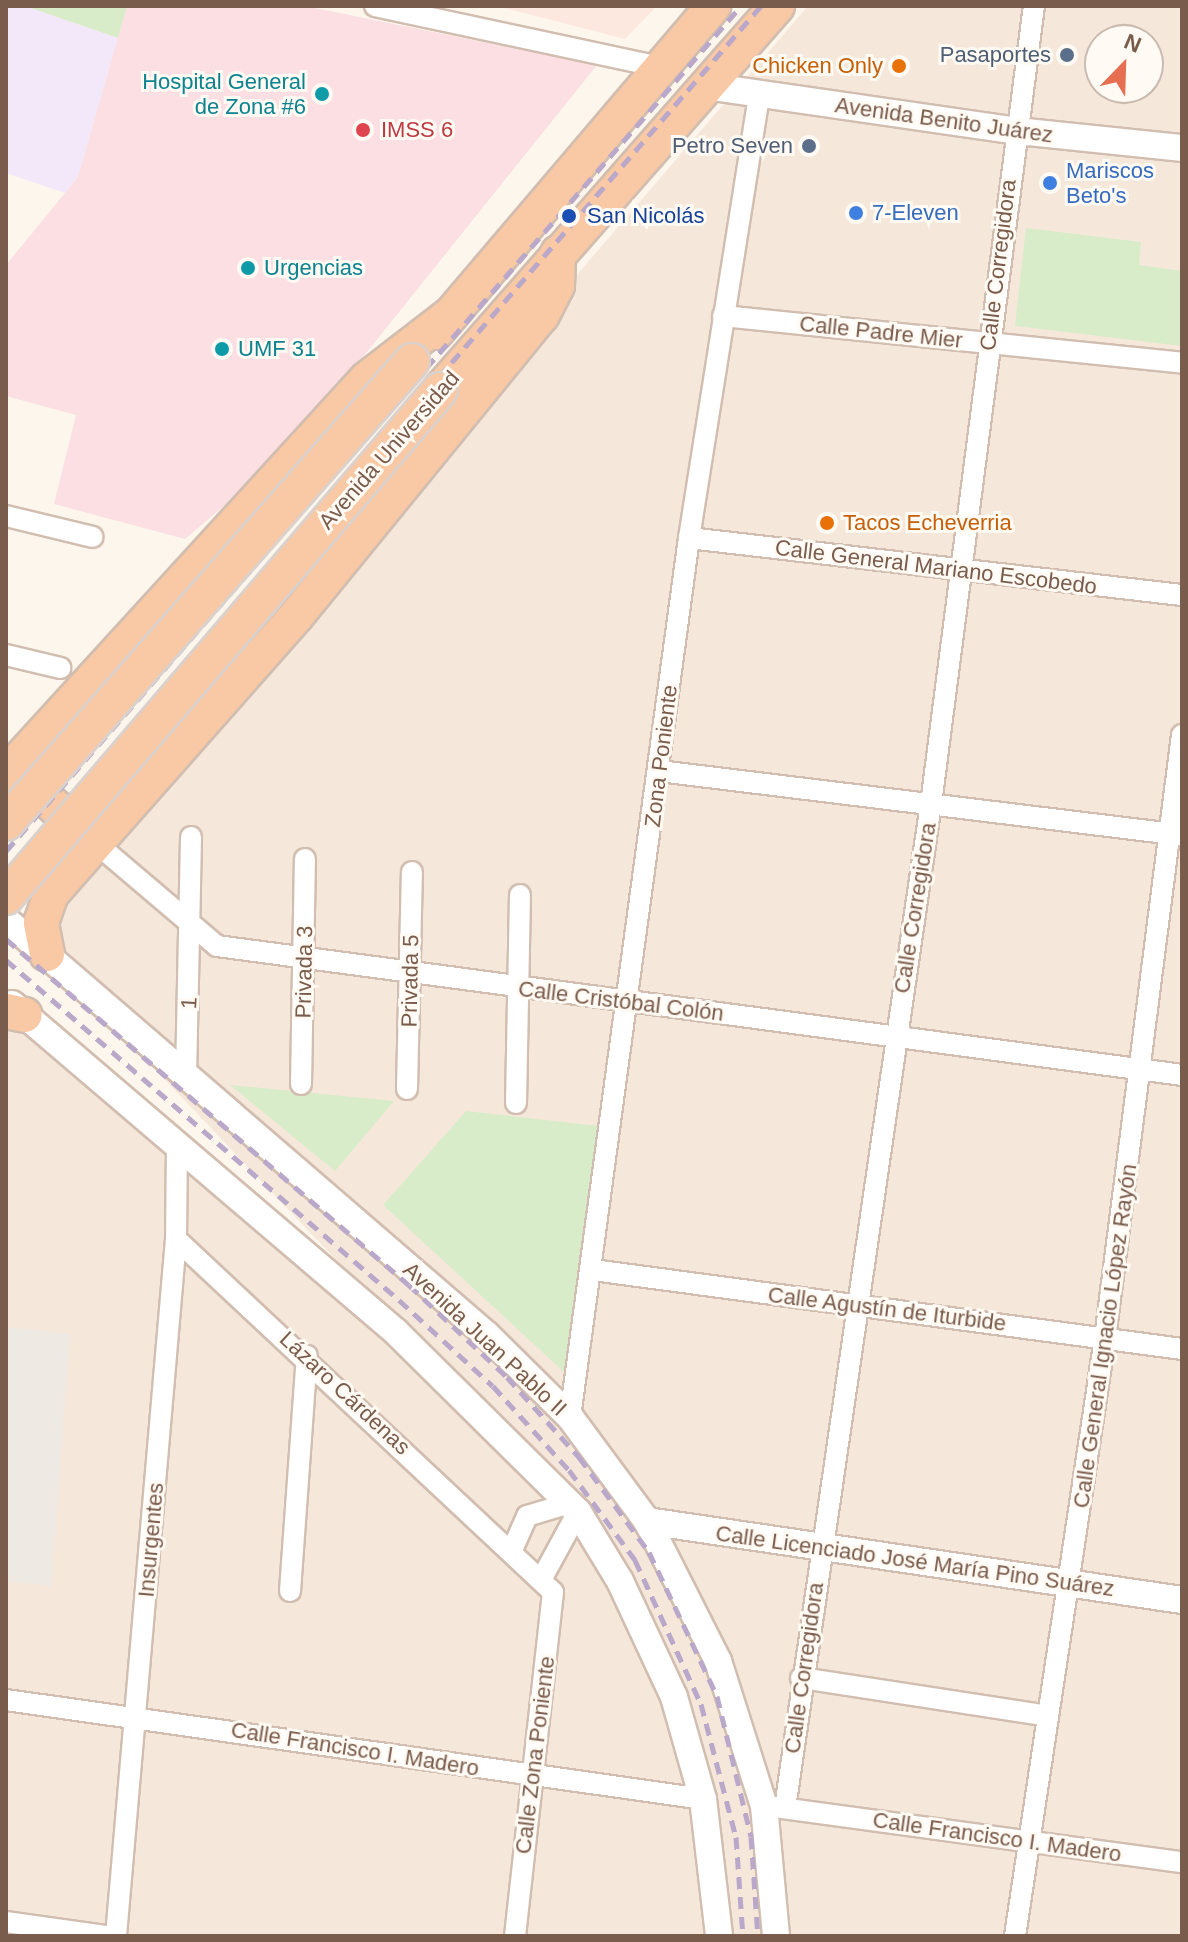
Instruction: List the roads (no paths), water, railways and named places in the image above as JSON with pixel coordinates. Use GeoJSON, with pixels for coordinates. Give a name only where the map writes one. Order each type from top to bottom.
{"type":"FeatureCollection","features":[{"type":"Feature","properties":{"kind":"highway","name":"Avenida Universidad"},"geometry":{"type":"LineString","coordinates":[[6,823],[412,361],[713,6]]}},
{"type":"Feature","properties":{"kind":"highway","name":"Avenida Universidad"},"geometry":{"type":"LineString","coordinates":[[6,897],[558,253],[777,6]]}},
{"type":"Feature","properties":{"kind":"highway"},"geometry":{"type":"LineString","coordinates":[[47,954],[41,923],[45,903],[297,615],[542,315],[557,286],[558,253]]}},
{"type":"Feature","properties":{"kind":"highway"},"geometry":{"type":"LineString","coordinates":[[122,816],[100,821],[57,809],[30,773],[16,762],[367,379],[451,314]]}},
{"type":"Feature","properties":{"kind":"street"},"geometry":{"type":"LineString","coordinates":[[375,6],[660,67]]}},
{"type":"Feature","properties":{"kind":"street","name":"Calle Corregidora"},"geometry":{"type":"LineString","coordinates":[[774,1807],[801,1678],[822,1548],[931,804],[1014,130],[1034,6]]}},
{"type":"Feature","properties":{"kind":"street","name":"Avenida Benito Juárez"},"geometry":{"type":"LineString","coordinates":[[706,86],[1014,130],[1182,148]]}},
{"type":"Feature","properties":{"kind":"street","name":"Zona Poniente"},"geometry":{"type":"LineString","coordinates":[[570,1417],[593,1270],[689,538],[759,95]]}},
{"type":"Feature","properties":{"kind":"street","name":"Calle Padre Mier"},"geometry":{"type":"LineString","coordinates":[[723,316],[1182,363]]}},
{"type":"Feature","properties":{"kind":"street"},"geometry":{"type":"LineString","coordinates":[[6,516],[93,537]]}},
{"type":"Feature","properties":{"kind":"street","name":"Calle General Mariano Escobedo"},"geometry":{"type":"LineString","coordinates":[[689,538],[1182,595]]}},
{"type":"Feature","properties":{"kind":"street"},"geometry":{"type":"LineString","coordinates":[[6,655],[60,668]]}},
{"type":"Feature","properties":{"kind":"street","name":"Calle General Ignacio López Rayón"},"geometry":{"type":"LineString","coordinates":[[1015,1936],[1070,1585],[1176,834],[1182,735]]}},
{"type":"Feature","properties":{"kind":"street"},"geometry":{"type":"LineString","coordinates":[[659,771],[1176,834]]}},
{"type":"Feature","properties":{"kind":"street","name":"1"},"geometry":{"type":"LineString","coordinates":[[186,1077],[193,929],[191,837]]}},
{"type":"Feature","properties":{"kind":"street","name":"Calle Cristóbal Colón"},"geometry":{"type":"LineString","coordinates":[[97,844],[193,929],[217,946],[1182,1075]]}},
{"type":"Feature","properties":{"kind":"street","name":"Privada 3"},"geometry":{"type":"LineString","coordinates":[[301,1084],[305,859]]}},
{"type":"Feature","properties":{"kind":"street","name":"Privada 5"},"geometry":{"type":"LineString","coordinates":[[407,1089],[412,872]]}},
{"type":"Feature","properties":{"kind":"street"},"geometry":{"type":"LineString","coordinates":[[516,1103],[520,895]]}},
{"type":"Feature","properties":{"kind":"street","name":"Avenida Juan Pablo II"},"geometry":{"type":"LineString","coordinates":[[6,920],[487,1335],[570,1417],[647,1521],[718,1661],[774,1807],[776,1936]]}},
{"type":"Feature","properties":{"kind":"street"},"geometry":{"type":"LineString","coordinates":[[12,1009],[177,1144],[396,1332],[574,1508],[620,1581],[674,1697],[703,1799],[719,1936]]}},
{"type":"Feature","properties":{"kind":"street","name":"Insurgentes"},"geometry":{"type":"LineString","coordinates":[[116,1936],[176,1239],[177,1144]]}},
{"type":"Feature","properties":{"kind":"street","name":"Lázaro Cárdenas"},"geometry":{"type":"LineString","coordinates":[[176,1239],[307,1356],[512,1550]]}},
{"type":"Feature","properties":{"kind":"street","name":"Calle Agustín de Iturbide"},"geometry":{"type":"LineString","coordinates":[[593,1270],[1182,1349]]}},
{"type":"Feature","properties":{"kind":"street"},"geometry":{"type":"LineString","coordinates":[[290,1591],[307,1356]]}},
{"type":"Feature","properties":{"kind":"street"},"geometry":{"type":"LineString","coordinates":[[574,1508],[542,1578],[512,1550],[527,1516],[574,1508]]}},
{"type":"Feature","properties":{"kind":"street","name":"Calle Licenciado José María Pino Suárez"},"geometry":{"type":"LineString","coordinates":[[647,1521],[1182,1600]]}},
{"type":"Feature","properties":{"kind":"street","name":"Calle Zona Poniente"},"geometry":{"type":"LineString","coordinates":[[515,1936],[554,1599],[542,1578]]}},
{"type":"Feature","properties":{"kind":"street"},"geometry":{"type":"LineString","coordinates":[[801,1678],[1048,1716]]}},
{"type":"Feature","properties":{"kind":"street","name":"Calle Francisco I. Madero"},"geometry":{"type":"LineString","coordinates":[[6,1700],[137,1716],[703,1799]]}},
{"type":"Feature","properties":{"kind":"street","name":"Calle Francisco I. Madero"},"geometry":{"type":"LineString","coordinates":[[774,1807],[1182,1862]]}},
{"type":"Feature","properties":{"kind":"street"},"geometry":{"type":"LineString","coordinates":[[6,1922],[106,1936]]}},
{"type":"Feature","properties":{"kind":"railway"},"geometry":{"type":"LineString","coordinates":[[6,851],[741,6]]}},
{"type":"Feature","properties":{"kind":"railway"},"geometry":{"type":"LineString","coordinates":[[6,876],[761,6]]}},
{"type":"Feature","properties":{"kind":"railway"},"geometry":{"type":"LineString","coordinates":[[6,939],[409,1285],[507,1377],[579,1457],[649,1552],[717,1696],[751,1837],[758,1936]]}},
{"type":"Feature","properties":{"kind":"railway"},"geometry":{"type":"LineString","coordinates":[[6,960],[399,1300],[493,1386],[569,1470],[635,1560],[701,1704],[736,1837],[743,1936]]}},
{"type":"Feature","properties":{"kind":"place","name":"Pasaportes"},"geometry":{"type":"Point","coordinates":[1067,55]}},
{"type":"Feature","properties":{"kind":"place","name":"Chicken Only"},"geometry":{"type":"Point","coordinates":[899,66]}},
{"type":"Feature","properties":{"kind":"place","name":"Hospital General de Zona #6"},"geometry":{"type":"Point","coordinates":[322,94]}},
{"type":"Feature","properties":{"kind":"place","name":"IMSS 6"},"geometry":{"type":"Point","coordinates":[363,130]}},
{"type":"Feature","properties":{"kind":"place","name":"Petro Seven"},"geometry":{"type":"Point","coordinates":[809,146]}},
{"type":"Feature","properties":{"kind":"place","name":"Mariscos Beto's"},"geometry":{"type":"Point","coordinates":[1050,183]}},
{"type":"Feature","properties":{"kind":"place","name":"7-Eleven"},"geometry":{"type":"Point","coordinates":[856,213]}},
{"type":"Feature","properties":{"kind":"place","name":"San Nicolás"},"geometry":{"type":"Point","coordinates":[569,216]}},
{"type":"Feature","properties":{"kind":"place","name":"Urgencias"},"geometry":{"type":"Point","coordinates":[248,268]}},
{"type":"Feature","properties":{"kind":"place","name":"UMF 31"},"geometry":{"type":"Point","coordinates":[222,349]}},
{"type":"Feature","properties":{"kind":"place","name":"Tacos Echeverria"},"geometry":{"type":"Point","coordinates":[827,523]}}]}
